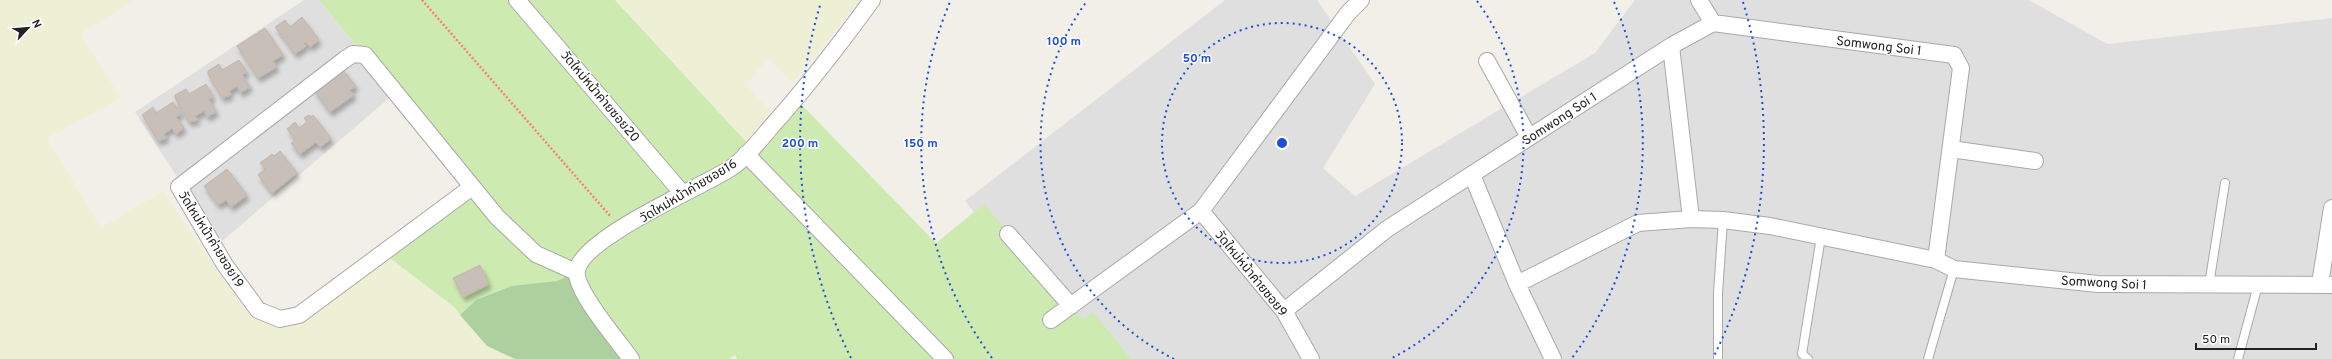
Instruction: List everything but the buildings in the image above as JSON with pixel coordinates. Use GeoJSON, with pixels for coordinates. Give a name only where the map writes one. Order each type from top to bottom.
{"type":"FeatureCollection","features":[{"type":"Feature","properties":{"kind":"street","name":"วัดใหม่หน้าค่ายซอย20"},"geometry":{"type":"LineString","coordinates":[[517,0],[683,194]]}},
{"type":"Feature","properties":{"kind":"street","name":"วัดใหม่หน้าค่ายซอย16"},"geometry":{"type":"LineString","coordinates":[[576,272],[580,261],[589,251],[622,229],[732,168],[805,88],[872,0]]}},
{"type":"Feature","properties":{"kind":"street"},"geometry":{"type":"LineString","coordinates":[[1051,320],[1201,211],[1348,13],[1362,0]]}},
{"type":"Feature","properties":{"kind":"street"},"geometry":{"type":"LineString","coordinates":[[1699,0],[1713,23]]}},
{"type":"Feature","properties":{"kind":"street","name":"Somwong Soi 1"},"geometry":{"type":"LineString","coordinates":[[1284,311],[1388,229],[1671,46],[1713,23],[1954,55],[1961,68],[1936,260],[1954,269],[2098,284],[2326,284]]}},
{"type":"Feature","properties":{"kind":"street"},"geometry":{"type":"LineString","coordinates":[[1671,46],[1692,219]]}},
{"type":"Feature","properties":{"kind":"street","name":"วัดใหม่หน้าค่ายซอย19"},"geometry":{"type":"LineString","coordinates":[[472,187],[299,315],[280,320],[258,310],[224,265],[179,187],[353,54],[364,55],[497,217],[536,254],[576,272]]}},
{"type":"Feature","properties":{"kind":"street"},"geometry":{"type":"LineString","coordinates":[[1487,61],[1530,137]]}},
{"type":"Feature","properties":{"kind":"street"},"geometry":{"type":"LineString","coordinates":[[1951,148],[2036,161]]}},
{"type":"Feature","properties":{"kind":"street"},"geometry":{"type":"LineString","coordinates":[[746,154],[945,359]]}},
{"type":"Feature","properties":{"kind":"street"},"geometry":{"type":"LineString","coordinates":[[1472,175],[1517,284],[1553,359]]}},
{"type":"Feature","properties":{"kind":"street"},"geometry":{"type":"LineString","coordinates":[[2326,284],[2332,208]]}},
{"type":"Feature","properties":{"kind":"street","name":"วัดใหม่หน้าค่ายซอย9"},"geometry":{"type":"LineString","coordinates":[[1201,211],[1284,311],[1311,359]]}},
{"type":"Feature","properties":{"kind":"street"},"geometry":{"type":"LineString","coordinates":[[1517,284],[1638,223],[1692,219],[1723,220],[1770,226],[1936,260]]}},
{"type":"Feature","properties":{"kind":"street"},"geometry":{"type":"LineString","coordinates":[[1008,234],[1070,306]]}},
{"type":"Feature","properties":{"kind":"street"},"geometry":{"type":"LineString","coordinates":[[576,272],[583,294],[631,359]]}},
{"type":"Feature","properties":{"kind":"lane"},"geometry":{"type":"LineString","coordinates":[[2209,285],[2225,183]]}},
{"type":"Feature","properties":{"kind":"lane"},"geometry":{"type":"LineString","coordinates":[[1718,359],[1718,293],[1723,220]]}},
{"type":"Feature","properties":{"kind":"lane"},"geometry":{"type":"LineString","coordinates":[[1808,359],[1802,354],[1821,237]]}},
{"type":"Feature","properties":{"kind":"lane"},"geometry":{"type":"LineString","coordinates":[[1928,359],[1954,269]]}},
{"type":"Feature","properties":{"kind":"lane"},"geometry":{"type":"LineString","coordinates":[[2238,359],[2258,285]]}},
{"type":"Feature","properties":{"kind":"path"},"geometry":{"type":"LineString","coordinates":[[422,0],[622,229]]}},
{"type":"Feature","properties":{"kind":"shaded area"},"geometry":{"type":"Polygon","coordinates":[[[304,0],[319,0],[395,93],[220,243],[135,112],[304,0]]]}},
{"type":"Feature","properties":{"kind":"shaded area"},"geometry":{"type":"Polygon","coordinates":[[[1225,0],[1317,0],[1375,84],[1323,168],[1355,196],[1595,53],[1635,0],[2029,0],[2107,44],[2332,18],[2332,359],[1089,359],[965,201],[1225,0]]]}},
{"type":"Feature","properties":{"kind":"green space"},"geometry":{"type":"Polygon","coordinates":[[[0,0],[135,0],[80,34],[121,98],[47,138],[101,228],[163,191],[249,316],[286,329],[302,322],[390,258],[454,307],[487,346],[515,359],[0,359],[0,0]]]}},
{"type":"Feature","properties":{"kind":"green space"},"geometry":{"type":"Polygon","coordinates":[[[319,0],[615,0],[752,148],[796,99],[936,243],[984,204],[1082,319],[1093,312],[1131,359],[737,359],[735,355],[729,359],[631,359],[576,272],[557,281],[511,286],[476,300],[460,315],[454,307],[390,258],[386,251],[472,187],[319,0]]]}},
{"type":"Feature","properties":{"kind":"green space"},"geometry":{"type":"Polygon","coordinates":[[[616,0],[860,0],[793,83],[768,58],[746,85],[771,111],[746,141],[616,0]]]}},
{"type":"Feature","properties":{"kind":"green space"},"geometry":{"type":"Polygon","coordinates":[[[576,272],[631,359],[515,359],[487,346],[460,315],[476,300],[511,286],[557,281],[576,272]]]}}]}
